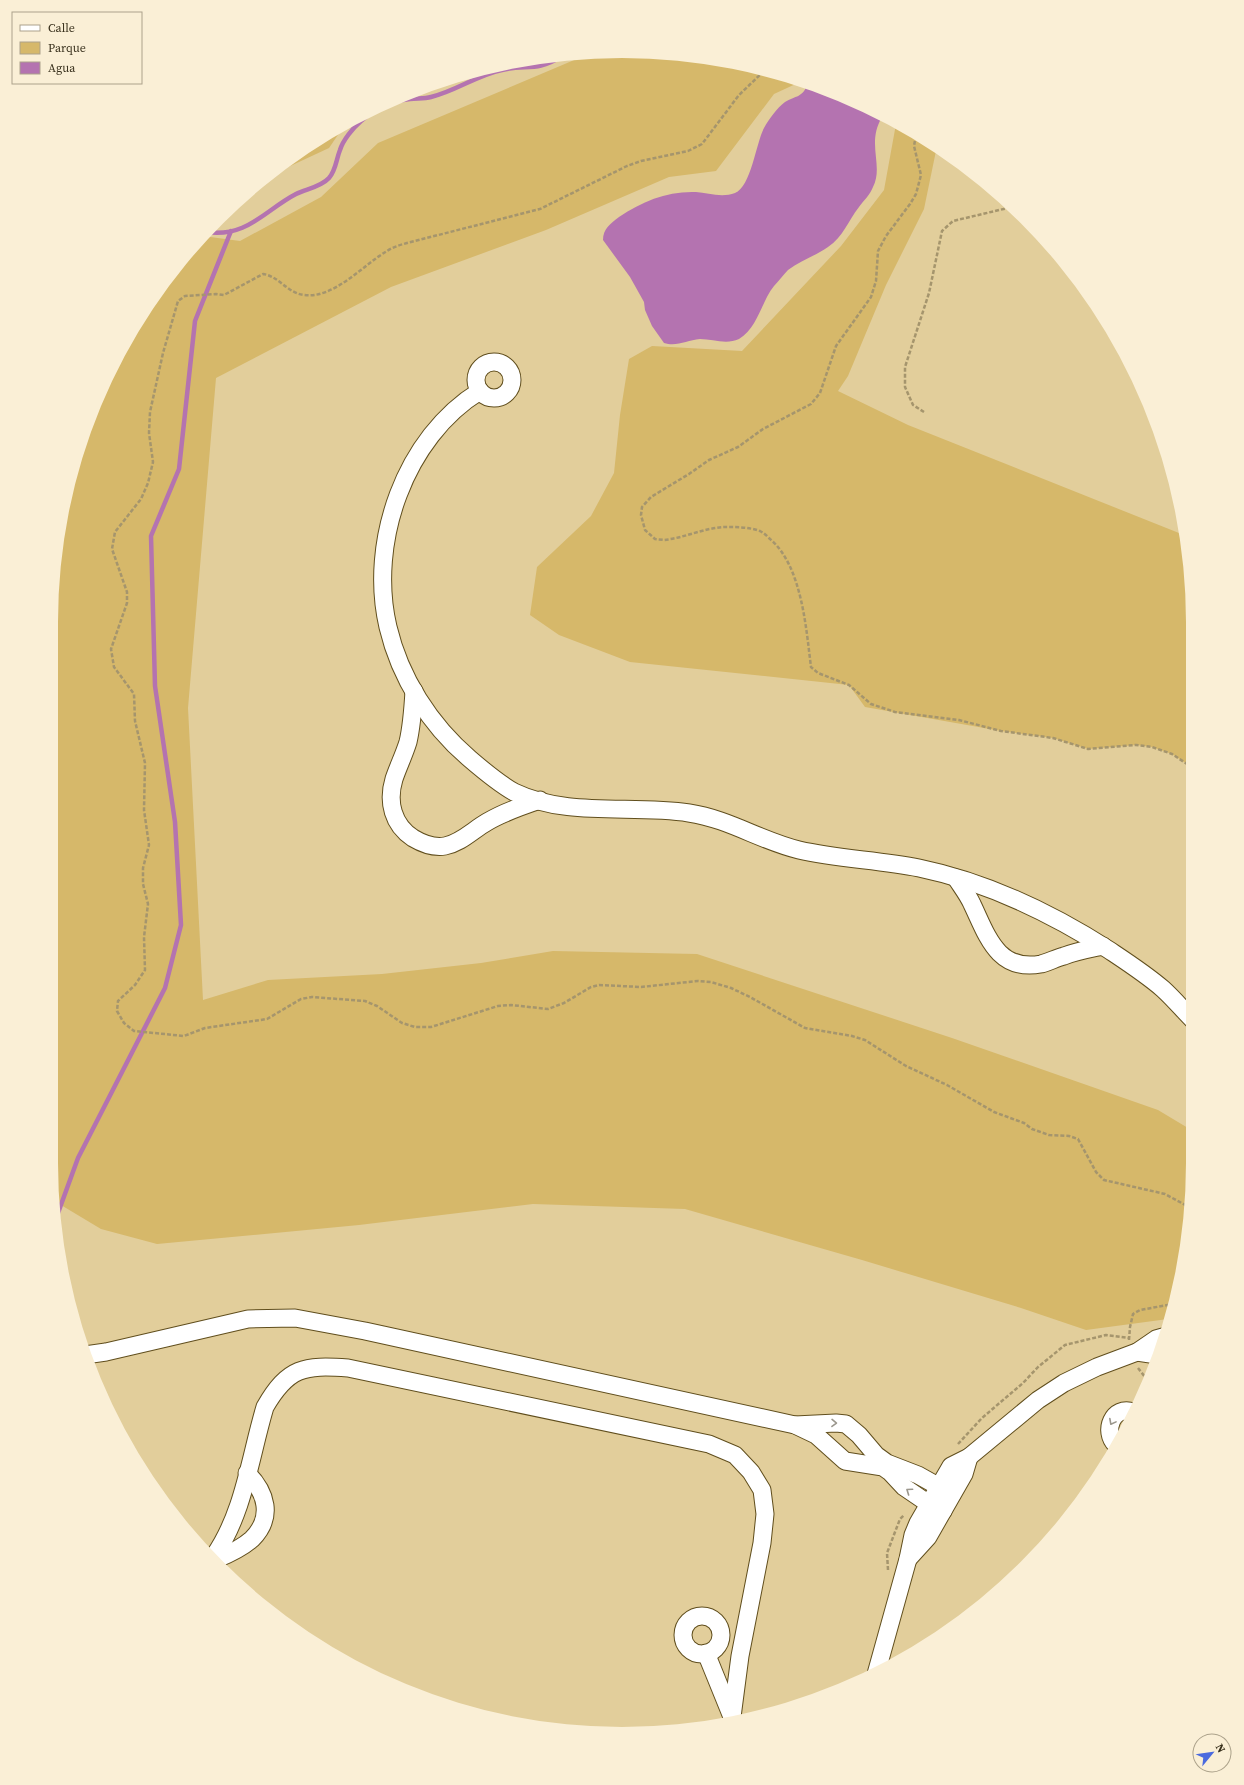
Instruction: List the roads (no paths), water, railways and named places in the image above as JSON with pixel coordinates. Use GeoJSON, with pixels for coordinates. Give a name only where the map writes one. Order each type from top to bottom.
{"type":"FeatureCollection","features":[{"type":"Feature","properties":{"kind":"street"},"geometry":{"type":"LineString","coordinates":[[480,391],[462,402],[436,429],[404,477],[394,505],[384,560],[383,589],[387,624],[407,678],[441,732],[462,752],[492,777],[516,792],[540,800],[566,806],[594,809],[668,810],[695,814],[719,819],[796,849],[921,868],[956,878],[1022,902],[1075,928],[1163,989],[1186,1013]]}},
{"type":"Feature","properties":{"kind":"street"},"geometry":{"type":"LineString","coordinates":[[414,691],[408,743],[394,780],[392,794],[394,814],[403,831],[420,842],[432,846],[445,846],[454,843],[504,813],[540,800]]}},
{"type":"Feature","properties":{"kind":"street"},"geometry":{"type":"LineString","coordinates":[[956,878],[971,902],[984,931],[994,948],[1014,962],[1025,966],[1042,964],[1081,950],[1103,946]]}},
{"type":"Feature","properties":{"kind":"street"},"geometry":{"type":"LineString","coordinates":[[91,1353],[106,1352],[248,1319],[295,1318],[410,1341],[795,1425],[816,1435],[845,1461],[883,1467],[890,1472],[904,1487],[936,1507]]}},
{"type":"Feature","properties":{"kind":"street"},"geometry":{"type":"LineString","coordinates":[[879,1665],[908,1559],[928,1537],[936,1507],[946,1490],[951,1466],[970,1457],[1038,1400],[1057,1387],[1097,1368],[1137,1352],[1158,1339]]}},
{"type":"Feature","properties":{"kind":"street"},"geometry":{"type":"LineString","coordinates":[[1137,1352],[1152,1354]]}},
{"type":"Feature","properties":{"kind":"street"},"geometry":{"type":"LineString","coordinates":[[216,1554],[225,1541],[237,1511],[264,1407],[282,1382],[292,1374],[305,1369],[319,1366],[348,1368],[709,1444],[735,1455],[751,1472],[762,1490],[765,1514],[762,1543],[740,1656],[732,1716]]}},
{"type":"Feature","properties":{"kind":"street"},"geometry":{"type":"LineString","coordinates":[[1112,1440],[1109,1436],[1109,1424],[1118,1414],[1124,1411],[1128,1411]]}},
{"type":"Feature","properties":{"kind":"street"},"geometry":{"type":"LineString","coordinates":[[795,1425],[846,1424],[859,1435],[876,1455],[887,1462],[946,1490]]}},
{"type":"Feature","properties":{"kind":"street"},"geometry":{"type":"LineString","coordinates":[[219,1558],[239,1548],[252,1539],[261,1528],[266,1510],[263,1495],[257,1483],[247,1473]]}},
{"type":"Feature","properties":{"kind":"street"},"geometry":{"type":"LineString","coordinates":[[706,1653],[730,1716]]}},
{"type":"Feature","properties":{"kind":"water"},"geometry":{"type":"Polygon","coordinates":[[[805,89],[838,101],[880,121],[875,136],[877,171],[872,190],[855,212],[842,234],[833,243],[786,272],[770,292],[751,328],[739,339],[729,342],[700,339],[678,344],[664,343],[652,326],[645,310],[644,302],[630,277],[603,240],[604,233],[613,222],[628,211],[665,195],[696,192],[725,195],[735,193],[741,189],[749,174],[761,135],[773,114],[785,102],[799,96],[805,89]]]}},
{"type":"Feature","properties":{"kind":"waterway"},"geometry":{"type":"LineString","coordinates":[[524,67],[538,66],[550,63]]}},
{"type":"Feature","properties":{"kind":"waterway"},"geometry":{"type":"LineString","coordinates":[[411,99],[431,97],[486,75]]}},
{"type":"Feature","properties":{"kind":"waterway"},"geometry":{"type":"LineString","coordinates":[[214,233],[233,231],[244,227],[285,200],[326,181],[333,172],[343,142],[358,124]]}},
{"type":"Feature","properties":{"kind":"waterway"},"geometry":{"type":"LineString","coordinates":[[60,1208],[78,1158],[165,988],[181,925],[175,822],[155,686],[151,536],[179,469],[195,321],[231,231]]}}]}
